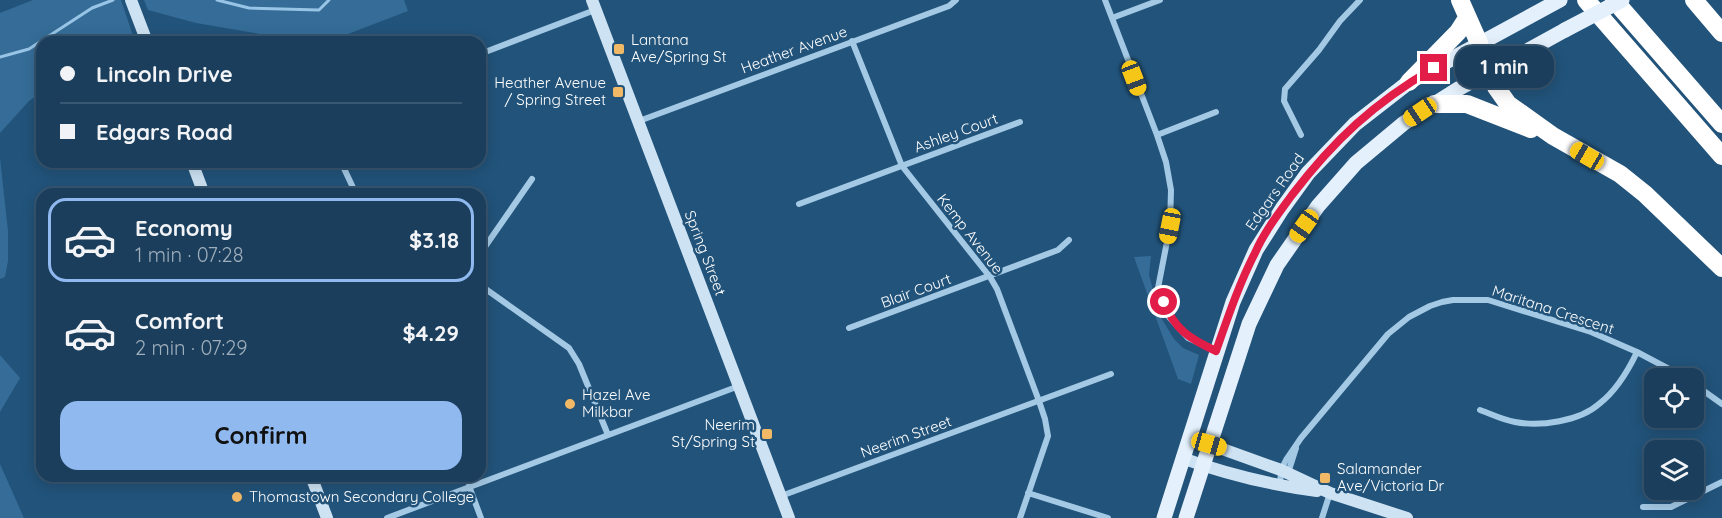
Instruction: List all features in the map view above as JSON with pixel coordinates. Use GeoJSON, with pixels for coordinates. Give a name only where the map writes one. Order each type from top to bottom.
{"type":"FeatureCollection","features":[{"type":"Feature","properties":{"kind":"highway"},"geometry":{"type":"LineString","coordinates":[[1460,0],[1479,43]]}},
{"type":"Feature","properties":{"kind":"highway"},"geometry":{"type":"LineString","coordinates":[[1586,0],[1722,156]]}},
{"type":"Feature","properties":{"kind":"highway"},"geometry":{"type":"LineString","coordinates":[[1614,0],[1722,124]]}},
{"type":"Feature","properties":{"kind":"highway"},"geometry":{"type":"LineString","coordinates":[[1695,0],[1722,33]]}},
{"type":"Feature","properties":{"kind":"highway"},"geometry":{"type":"LineString","coordinates":[[1410,82],[1458,32],[1467,18]]}},
{"type":"Feature","properties":{"kind":"highway"},"geometry":{"type":"LineString","coordinates":[[1657,50],[1722,109]]}},
{"type":"Feature","properties":{"kind":"highway"},"geometry":{"type":"LineString","coordinates":[[1490,72],[1496,87],[1508,104],[1553,136],[1620,174],[1645,194],[1722,268]]}},
{"type":"Feature","properties":{"kind":"highway"},"geometry":{"type":"LineString","coordinates":[[1434,104],[1467,104],[1553,136]]}},
{"type":"Feature","properties":{"kind":"main road"},"geometry":{"type":"LineString","coordinates":[[1186,518],[1248,324],[1277,265],[1318,206],[1356,163],[1388,135],[1434,104],[1622,0]]}},
{"type":"Feature","properties":{"kind":"main road","name":"Edgars Road"},"geometry":{"type":"LineString","coordinates":[[1164,518],[1233,302],[1256,250],[1282,209],[1327,151],[1372,108],[1410,82],[1553,4]]}},
{"type":"Feature","properties":{"kind":"main road"},"geometry":{"type":"LineString","coordinates":[[1479,43],[1490,72]]}},
{"type":"Feature","properties":{"kind":"street","name":"Heather Avenue"},"geometry":{"type":"LineString","coordinates":[[639,121],[949,6],[956,0]]}},
{"type":"Feature","properties":{"kind":"street"},"geometry":{"type":"LineString","coordinates":[[1105,0],[1166,162],[1171,190],[1170,226],[1158,288],[1169,317],[1188,338],[1216,351]]}},
{"type":"Feature","properties":{"kind":"street"},"geometry":{"type":"LineString","coordinates":[[1112,18],[1160,0]]}},
{"type":"Feature","properties":{"kind":"street"},"geometry":{"type":"LineString","coordinates":[[1301,135],[1284,100],[1284,92],[1340,21],[1360,0]]}},
{"type":"Feature","properties":{"kind":"street"},"geometry":{"type":"LineString","coordinates":[[132,3],[145,36]]}},
{"type":"Feature","properties":{"kind":"street"},"geometry":{"type":"LineString","coordinates":[[486,51],[594,5]]}},
{"type":"Feature","properties":{"kind":"street","name":"Spring Street"},"geometry":{"type":"LineString","coordinates":[[594,5],[789,518]]}},
{"type":"Feature","properties":{"kind":"street","name":"Kemp Avenue"},"geometry":{"type":"LineString","coordinates":[[852,41],[902,166],[997,289],[1040,401],[1046,419],[1048,436],[1020,518]]}},
{"type":"Feature","properties":{"kind":"street"},"geometry":{"type":"LineString","coordinates":[[1157,135],[1216,112]]}},
{"type":"Feature","properties":{"kind":"street","name":"Ashley Court"},"geometry":{"type":"LineString","coordinates":[[799,204],[1020,122]]}},
{"type":"Feature","properties":{"kind":"street"},"geometry":{"type":"LineString","coordinates":[[195,168],[202,188]]}},
{"type":"Feature","properties":{"kind":"street"},"geometry":{"type":"LineString","coordinates":[[344,168],[353,188]]}},
{"type":"Feature","properties":{"kind":"street"},"geometry":{"type":"LineString","coordinates":[[486,245],[532,179]]}},
{"type":"Feature","properties":{"kind":"street","name":"Blair Court"},"geometry":{"type":"LineString","coordinates":[[849,328],[1058,250],[1069,240]]}},
{"type":"Feature","properties":{"kind":"street"},"geometry":{"type":"LineString","coordinates":[[486,289],[569,348],[579,364],[608,435]]}},
{"type":"Feature","properties":{"kind":"street","name":"Maritana Crescent"},"geometry":{"type":"LineString","coordinates":[[1280,486],[1296,445],[1388,334],[1409,317],[1430,306],[1453,300],[1488,300],[1591,332],[1667,368]]}},
{"type":"Feature","properties":{"kind":"street"},"geometry":{"type":"LineString","coordinates":[[1480,410],[1515,422],[1543,424],[1566,420],[1598,406],[1620,383],[1637,352]]}},
{"type":"Feature","properties":{"kind":"street","name":"Neerim Street"},"geometry":{"type":"LineString","coordinates":[[781,496],[1111,374]]}},
{"type":"Feature","properties":{"kind":"street"},"geometry":{"type":"LineString","coordinates":[[486,480],[739,386]]}},
{"type":"Feature","properties":{"kind":"street"},"geometry":{"type":"LineString","coordinates":[[1704,391],[1722,404]]}},
{"type":"Feature","properties":{"kind":"street"},"geometry":{"type":"LineString","coordinates":[[1189,437],[1284,471],[1330,493],[1407,518]]}},
{"type":"Feature","properties":{"kind":"street"},"geometry":{"type":"LineString","coordinates":[[1182,458],[1280,486],[1330,493]]}},
{"type":"Feature","properties":{"kind":"street"},"geometry":{"type":"LineString","coordinates":[[313,482],[327,518]]}},
{"type":"Feature","properties":{"kind":"street"},"geometry":{"type":"LineString","coordinates":[[387,518],[480,482]]}},
{"type":"Feature","properties":{"kind":"street"},"geometry":{"type":"LineString","coordinates":[[1643,507],[1671,507],[1722,482]]}},
{"type":"Feature","properties":{"kind":"street"},"geometry":{"type":"LineString","coordinates":[[469,486],[481,518]]}},
{"type":"Feature","properties":{"kind":"street"},"geometry":{"type":"LineString","coordinates":[[1028,493],[1108,518]]}},
{"type":"Feature","properties":{"kind":"street"},"geometry":{"type":"LineString","coordinates":[[1322,518],[1330,493]]}},
{"type":"Feature","properties":{"kind":"shaded area"},"geometry":{"type":"Polygon","coordinates":[[[33,0],[121,0],[133,36],[36,36],[36,96],[0,133],[0,13],[33,0]]]}},
{"type":"Feature","properties":{"kind":"shaded area"},"geometry":{"type":"Polygon","coordinates":[[[144,0],[404,0],[408,11],[338,36],[268,36],[196,23],[148,10],[144,0]]]}},
{"type":"Feature","properties":{"kind":"shaded area"},"geometry":{"type":"Polygon","coordinates":[[[0,158],[8,231],[8,261],[5,277],[0,279],[0,158]]]}},
{"type":"Feature","properties":{"kind":"shaded area"},"geometry":{"type":"Polygon","coordinates":[[[1151,256],[1149,275],[1160,316],[1174,339],[1183,348],[1199,355],[1191,384],[1178,379],[1134,257],[1151,256]]]}},
{"type":"Feature","properties":{"kind":"shaded area"},"geometry":{"type":"Polygon","coordinates":[[[0,355],[20,378],[0,412],[0,355]]]}},
{"type":"Feature","properties":{"kind":"shaded area"},"geometry":{"type":"Polygon","coordinates":[[[0,464],[24,518],[0,518],[0,464]]]}},
{"type":"Feature","properties":{"kind":"waterway"},"geometry":{"type":"LineString","coordinates":[[49,36],[92,8],[113,0]]}},
{"type":"Feature","properties":{"kind":"waterway"},"geometry":{"type":"LineString","coordinates":[[217,0],[249,8],[319,10],[329,0]]}},
{"type":"Feature","properties":{"kind":"waterway"},"geometry":{"type":"LineString","coordinates":[[0,57],[29,49],[36,44]]}},
{"type":"Feature","properties":{"kind":"place","name":"Lantana Ave/Spring St"},"geometry":{"type":"Point","coordinates":[619,49]}},
{"type":"Feature","properties":{"kind":"place","name":"Heather Avenue / Spring Street"},"geometry":{"type":"Point","coordinates":[618,92]}},
{"type":"Feature","properties":{"kind":"place","name":"Hazel Ave Milkbar"},"geometry":{"type":"Point","coordinates":[570,404]}},
{"type":"Feature","properties":{"kind":"place","name":"Neerim St/Spring St"},"geometry":{"type":"Point","coordinates":[767,434]}},
{"type":"Feature","properties":{"kind":"place","name":"Salamander Ave/Victoria Dr"},"geometry":{"type":"Point","coordinates":[1325,478]}},
{"type":"Feature","properties":{"kind":"place","name":"Thomastown Secondary College"},"geometry":{"type":"Point","coordinates":[237,497]}},
{"type":"Feature","properties":{"kind":"route"},"geometry":{"type":"LineString","coordinates":[[1164,302],[1169,317],[1188,338],[1216,351],[1233,302],[1256,250],[1313,166],[1372,108],[1434,68]]}}]}
